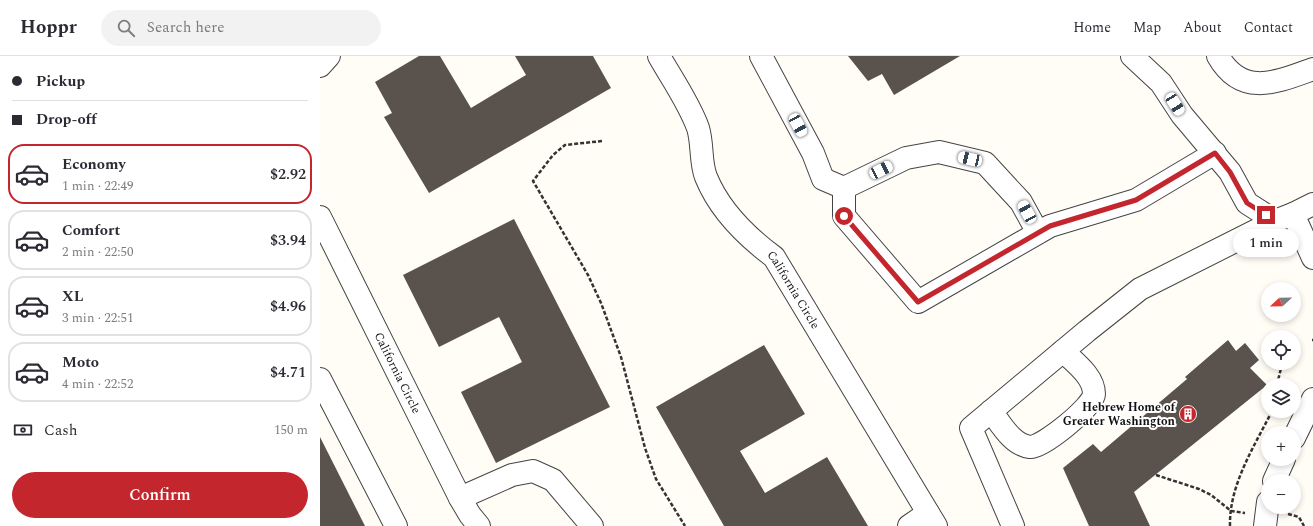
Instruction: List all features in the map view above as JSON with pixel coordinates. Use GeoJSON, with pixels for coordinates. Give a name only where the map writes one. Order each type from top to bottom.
{"type":"FeatureCollection","features":[{"type":"Feature","properties":{"kind":"street"},"geometry":{"type":"LineString","coordinates":[[320,66],[328,56]]}},
{"type":"Feature","properties":{"kind":"street","name":"California Circle"},"geometry":{"type":"LineString","coordinates":[[659,56],[698,129],[706,176],[719,200],[751,239],[774,257],[932,520]]}},
{"type":"Feature","properties":{"kind":"street"},"geometry":{"type":"LineString","coordinates":[[761,56],[813,153],[823,179],[844,188],[906,158],[939,152],[985,163],[1021,202],[1038,233]]}},
{"type":"Feature","properties":{"kind":"street"},"geometry":{"type":"LineString","coordinates":[[1132,56],[1161,83],[1182,115],[1230,172],[1247,203],[1284,218],[1313,258]]}},
{"type":"Feature","properties":{"kind":"street"},"geometry":{"type":"LineString","coordinates":[[1218,56],[1225,68],[1235,77],[1253,83],[1267,84],[1313,69]]}},
{"type":"Feature","properties":{"kind":"street"},"geometry":{"type":"LineString","coordinates":[[844,188],[844,216],[918,302],[1050,226],[1136,200],[1215,153]]}},
{"type":"Feature","properties":{"kind":"street"},"geometry":{"type":"LineString","coordinates":[[1013,526],[971,428],[1140,289],[1313,204]]}},
{"type":"Feature","properties":{"kind":"street","name":"California Circle"},"geometry":{"type":"LineString","coordinates":[[320,217],[460,498],[470,515],[479,526]]}},
{"type":"Feature","properties":{"kind":"street"},"geometry":{"type":"LineString","coordinates":[[991,410],[1014,440],[1030,447],[1043,444],[1090,405],[1094,395],[1090,378],[1063,351]]}},
{"type":"Feature","properties":{"kind":"street"},"geometry":{"type":"LineString","coordinates":[[320,379],[396,526]]}},
{"type":"Feature","properties":{"kind":"street"},"geometry":{"type":"LineString","coordinates":[[1300,426],[1313,399]]}},
{"type":"Feature","properties":{"kind":"street"},"geometry":{"type":"LineString","coordinates":[[460,498],[512,475],[532,471],[553,480],[592,526]]}},
{"type":"Feature","properties":{"kind":"street"},"geometry":{"type":"LineString","coordinates":[[1265,526],[1272,514]]}},
{"type":"Feature","properties":{"kind":"street"},"geometry":{"type":"LineString","coordinates":[[908,526],[932,520]]}},
{"type":"Feature","properties":{"kind":"path"},"geometry":{"type":"LineString","coordinates":[[602,141],[565,145],[553,155],[533,181],[588,275],[601,303],[621,357],[645,448],[656,479],[685,526]]}},
{"type":"Feature","properties":{"kind":"path"},"geometry":{"type":"LineString","coordinates":[[1230,526],[1231,511],[1240,476],[1269,418]]}},
{"type":"Feature","properties":{"kind":"path"},"geometry":{"type":"LineString","coordinates":[[1156,475],[1200,489],[1211,495],[1231,511],[1246,513]]}},
{"type":"Feature","properties":{"kind":"path"},"geometry":{"type":"LineString","coordinates":[[1291,514],[1298,517],[1304,526]]}},
{"type":"Feature","properties":{"kind":"building"},"geometry":{"type":"Polygon","coordinates":[[[419,56],[440,56],[471,108],[526,75],[515,56],[593,56],[611,88],[429,193],[384,117],[392,113],[375,82],[419,56]]]}},
{"type":"Feature","properties":{"kind":"building"},"geometry":{"type":"Polygon","coordinates":[[[848,56],[960,56],[894,95],[882,74],[868,81],[848,56]]]}},
{"type":"Feature","properties":{"kind":"building"},"geometry":{"type":"Polygon","coordinates":[[[514,219],[610,407],[496,463],[461,392],[522,362],[499,317],[439,347],[403,275],[514,219]]]}},
{"type":"Feature","properties":{"kind":"building","name":"Hebrew Home of Greater Washington"},"geometry":{"type":"Polygon","coordinates":[[[1228,340],[1236,351],[1245,343],[1259,360],[1250,368],[1261,379],[1261,390],[1134,492],[1150,526],[1089,526],[1063,468],[1093,444],[1101,452],[1187,379],[1185,377],[1228,340]]]}},
{"type":"Feature","properties":{"kind":"building"},"geometry":{"type":"Polygon","coordinates":[[[764,345],[805,414],[740,451],[765,493],[827,457],[868,526],[724,526],[656,407],[764,345]]]}},
{"type":"Feature","properties":{"kind":"building"},"geometry":{"type":"Polygon","coordinates":[[[320,437],[365,526],[320,526],[320,437]]]}},
{"type":"Feature","properties":{"kind":"place","name":"Hebrew Home of Greater Washington"},"geometry":{"type":"Point","coordinates":[1188,414]}},
{"type":"Feature","properties":{"kind":"route"},"geometry":{"type":"LineString","coordinates":[[844,216],[918,302],[1050,226],[1136,200],[1215,153],[1230,172],[1247,203],[1266,215]]}}]}
